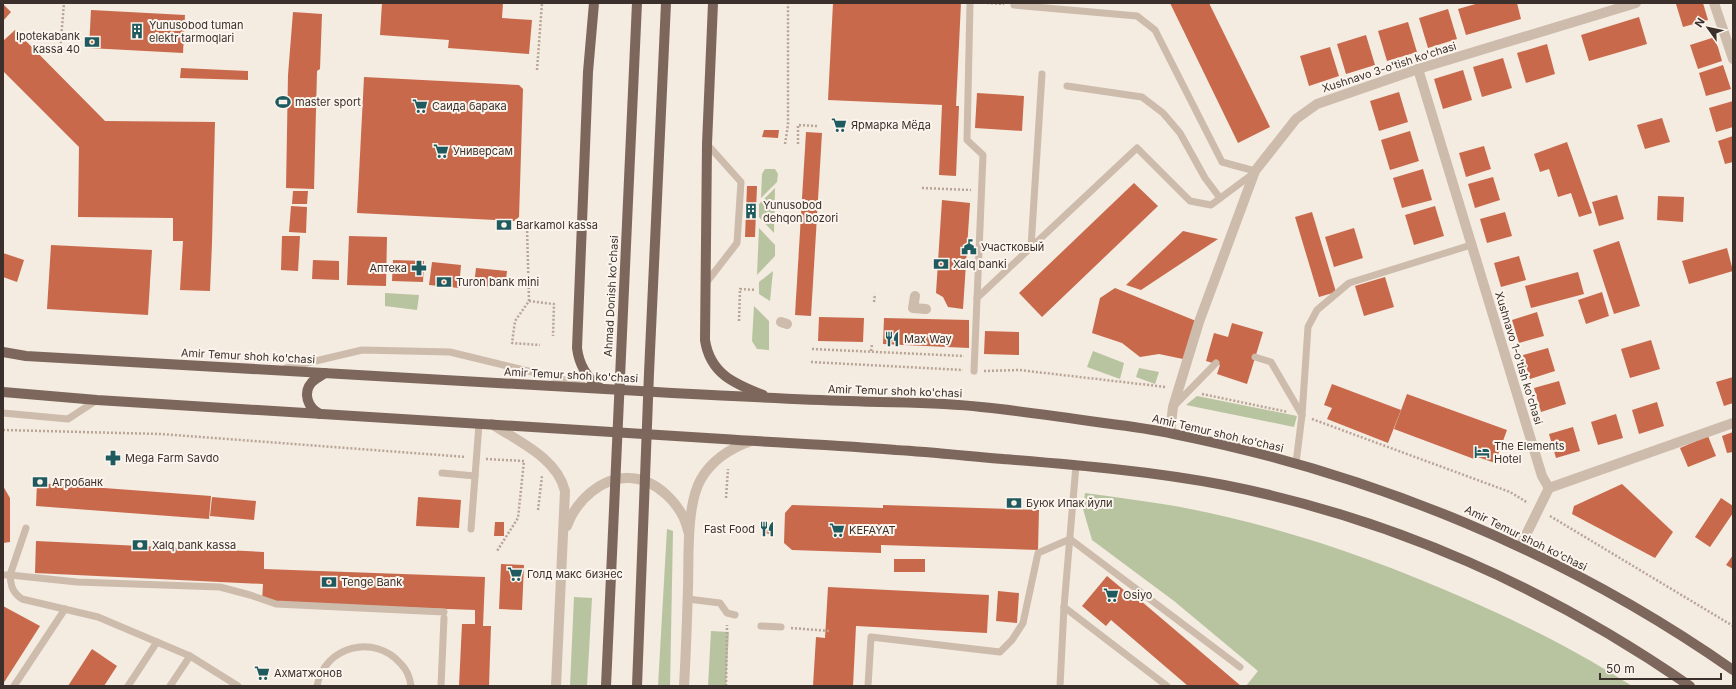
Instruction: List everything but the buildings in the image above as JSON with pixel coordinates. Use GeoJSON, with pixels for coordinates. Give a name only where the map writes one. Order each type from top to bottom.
{"type":"FeatureCollection","features":[{"type":"Feature","properties":{"kind":"main road"},"geometry":{"type":"LineString","coordinates":[[594,3],[588,72],[577,348],[579,360],[583,370],[600,388]]}},
{"type":"Feature","properties":{"kind":"main road","name":"Ahmad Donish ko'chasi"},"geometry":{"type":"LineString","coordinates":[[606,686],[637,3]]}},
{"type":"Feature","properties":{"kind":"main road"},"geometry":{"type":"LineString","coordinates":[[637,686],[649,365],[666,3]]}},
{"type":"Feature","properties":{"kind":"main road"},"geometry":{"type":"LineString","coordinates":[[713,3],[707,144],[705,340],[712,362],[721,374],[732,381],[773,398]]}},
{"type":"Feature","properties":{"kind":"main road","name":"Amir Temur shoh ko'chasi"},"geometry":{"type":"LineString","coordinates":[[3,352],[26,356],[326,373],[773,398],[978,407],[1170,432],[1228,445],[1296,463],[1412,500],[1466,521],[1520,547],[1636,609],[1698,646],[1733,670]]}},
{"type":"Feature","properties":{"kind":"main road"},"geometry":{"type":"LineString","coordinates":[[320,414],[314,411],[309,405],[307,398],[308,390],[312,382],[326,373]]}},
{"type":"Feature","properties":{"kind":"main road"},"geometry":{"type":"LineString","coordinates":[[3,392],[97,400],[897,450],[1076,465],[1172,476],[1275,496],[1382,528],[1454,555],[1518,584],[1611,634],[1690,686]]}},
{"type":"Feature","properties":{"kind":"street","name":"Xushnavo 3-o'tish ko'chasi"},"geometry":{"type":"LineString","coordinates":[[1170,432],[1173,407],[1199,322],[1256,171],[1296,119],[1316,104],[1418,69],[1636,3]]}},
{"type":"Feature","properties":{"kind":"street"},"geometry":{"type":"LineString","coordinates":[[1714,3],[1733,59]]}},
{"type":"Feature","properties":{"kind":"street","name":"Xushnavo 1-o'tish ko'chasi"},"geometry":{"type":"LineString","coordinates":[[1418,69],[1542,476],[1549,488]]}},
{"type":"Feature","properties":{"kind":"street"},"geometry":{"type":"LineString","coordinates":[[915,296],[913,308],[926,309]]}},
{"type":"Feature","properties":{"kind":"street"},"geometry":{"type":"LineString","coordinates":[[1520,547],[1549,488],[1733,423]]}},
{"type":"Feature","properties":{"kind":"street"},"geometry":{"type":"LineString","coordinates":[[492,424],[549,462],[559,475],[565,491],[556,686]]}},
{"type":"Feature","properties":{"kind":"street"},"geometry":{"type":"LineString","coordinates":[[684,686],[690,537],[693,500],[701,479],[706,471],[731,449],[751,441]]}},
{"type":"Feature","properties":{"kind":"street"},"geometry":{"type":"LineString","coordinates":[[564,538],[570,517],[584,499],[593,491],[605,484],[617,479],[630,478],[652,485],[670,498],[683,516],[690,537]]}},
{"type":"Feature","properties":{"kind":"lane"},"geometry":{"type":"LineString","coordinates":[[970,3],[967,140],[983,155],[974,371]]}},
{"type":"Feature","properties":{"kind":"lane"},"geometry":{"type":"LineString","coordinates":[[1014,5],[1137,16],[1155,30],[1222,162],[1256,171]]}},
{"type":"Feature","properties":{"kind":"lane"},"geometry":{"type":"LineString","coordinates":[[1031,248],[1042,74]]}},
{"type":"Feature","properties":{"kind":"lane"},"geometry":{"type":"LineString","coordinates":[[1067,86],[1142,97],[1163,113],[1180,133],[1205,178],[1220,198]]}},
{"type":"Feature","properties":{"kind":"lane"},"geometry":{"type":"LineString","coordinates":[[706,282],[737,243],[741,182],[707,144]]}},
{"type":"Feature","properties":{"kind":"lane"},"geometry":{"type":"LineString","coordinates":[[977,298],[1137,148],[1190,201],[1211,205],[1256,171]]}},
{"type":"Feature","properties":{"kind":"lane"},"geometry":{"type":"LineString","coordinates":[[1296,463],[1302,415],[1308,327],[1317,310],[1349,283],[1471,245]]}},
{"type":"Feature","properties":{"kind":"lane"},"geometry":{"type":"LineString","coordinates":[[277,370],[362,350],[450,352],[600,388]]}},
{"type":"Feature","properties":{"kind":"lane"},"geometry":{"type":"LineString","coordinates":[[1255,357],[1271,362],[1302,415]]}},
{"type":"Feature","properties":{"kind":"lane"},"geometry":{"type":"LineString","coordinates":[[1173,407],[1216,364]]}},
{"type":"Feature","properties":{"kind":"lane"},"geometry":{"type":"LineString","coordinates":[[3,413],[68,419],[97,400]]}},
{"type":"Feature","properties":{"kind":"lane"},"geometry":{"type":"LineString","coordinates":[[471,529],[479,424]]}},
{"type":"Feature","properties":{"kind":"lane"},"geometry":{"type":"LineString","coordinates":[[1060,686],[1064,607],[1076,465]]}},
{"type":"Feature","properties":{"kind":"lane"},"geometry":{"type":"LineString","coordinates":[[442,473],[475,476]]}},
{"type":"Feature","properties":{"kind":"lane"},"geometry":{"type":"LineString","coordinates":[[26,528],[6,575],[15,594],[22,599],[98,617],[190,656],[238,686]]}},
{"type":"Feature","properties":{"kind":"lane"},"geometry":{"type":"LineString","coordinates":[[1070,539],[1240,667]]}},
{"type":"Feature","properties":{"kind":"lane"},"geometry":{"type":"LineString","coordinates":[[868,686],[871,638],[1000,652],[1012,640],[1023,623],[1038,553],[1070,539]]}},
{"type":"Feature","properties":{"kind":"lane"},"geometry":{"type":"LineString","coordinates":[[6,575],[77,582],[220,587],[276,604],[444,615],[441,686]]}},
{"type":"Feature","properties":{"kind":"lane"},"geometry":{"type":"LineString","coordinates":[[688,599],[720,604],[728,613],[735,615]]}},
{"type":"Feature","properties":{"kind":"lane"},"geometry":{"type":"LineString","coordinates":[[1064,607],[1167,686]]}},
{"type":"Feature","properties":{"kind":"lane"},"geometry":{"type":"LineString","coordinates":[[14,686],[65,609]]}},
{"type":"Feature","properties":{"kind":"lane"},"geometry":{"type":"LineString","coordinates":[[761,626],[781,626]]}},
{"type":"Feature","properties":{"kind":"lane"},"geometry":{"type":"LineString","coordinates":[[128,686],[157,642]]}},
{"type":"Feature","properties":{"kind":"lane"},"geometry":{"type":"LineString","coordinates":[[317,686],[323,669],[334,656],[349,648],[365,646],[382,649],[396,658],[404,668],[411,686]]}},
{"type":"Feature","properties":{"kind":"lane"},"geometry":{"type":"LineString","coordinates":[[170,686],[190,656]]}},
{"type":"Feature","properties":{"kind":"path"},"geometry":{"type":"LineString","coordinates":[[60,51],[64,3]]}},
{"type":"Feature","properties":{"kind":"path"},"geometry":{"type":"LineString","coordinates":[[537,70],[542,3]]}},
{"type":"Feature","properties":{"kind":"path"},"geometry":{"type":"LineString","coordinates":[[785,144],[788,125],[788,3]]}},
{"type":"Feature","properties":{"kind":"path"},"geometry":{"type":"LineString","coordinates":[[987,3],[1014,5]]}},
{"type":"Feature","properties":{"kind":"path"},"geometry":{"type":"LineString","coordinates":[[798,144],[798,125],[817,126]]}},
{"type":"Feature","properties":{"kind":"path"},"geometry":{"type":"LineString","coordinates":[[922,188],[982,190]]}},
{"type":"Feature","properties":{"kind":"path"},"geometry":{"type":"LineString","coordinates":[[527,227],[529,301],[515,321],[512,343],[540,344]]}},
{"type":"Feature","properties":{"kind":"path"},"geometry":{"type":"LineString","coordinates":[[739,320],[740,289],[756,290]]}},
{"type":"Feature","properties":{"kind":"path"},"geometry":{"type":"LineString","coordinates":[[874,302],[875,294]]}},
{"type":"Feature","properties":{"kind":"path"},"geometry":{"type":"LineString","coordinates":[[529,301],[554,304],[553,336]]}},
{"type":"Feature","properties":{"kind":"path"},"geometry":{"type":"LineString","coordinates":[[871,351],[872,344]]}},
{"type":"Feature","properties":{"kind":"path"},"geometry":{"type":"LineString","coordinates":[[812,349],[975,357]]}},
{"type":"Feature","properties":{"kind":"path"},"geometry":{"type":"LineString","coordinates":[[3,430],[161,434],[524,461],[518,518],[497,551]]}},
{"type":"Feature","properties":{"kind":"path"},"geometry":{"type":"LineString","coordinates":[[726,498],[728,469]]}},
{"type":"Feature","properties":{"kind":"path"},"geometry":{"type":"LineString","coordinates":[[538,510],[542,476]]}},
{"type":"Feature","properties":{"kind":"path"},"geometry":{"type":"LineString","coordinates":[[726,686],[728,613]]}},
{"type":"Feature","properties":{"kind":"path"},"geometry":{"type":"LineString","coordinates":[[781,626],[830,631]]}},
{"type":"Feature","properties":{"kind":"green space"},"geometry":{"type":"Polygon","coordinates":[[[765,169],[775,169],[778,174],[777,182],[761,198],[762,174],[765,169]]]}},
{"type":"Feature","properties":{"kind":"green space"},"geometry":{"type":"Polygon","coordinates":[[[775,188],[774,233],[759,217],[759,204],[775,188]]]}},
{"type":"Feature","properties":{"kind":"green space"},"geometry":{"type":"Polygon","coordinates":[[[759,228],[775,245],[775,256],[757,275],[759,228]]]}},
{"type":"Feature","properties":{"kind":"green space"},"geometry":{"type":"Polygon","coordinates":[[[773,271],[770,301],[759,294],[759,282],[773,271]]]}},
{"type":"Feature","properties":{"kind":"green space"},"geometry":{"type":"Polygon","coordinates":[[[385,293],[419,295],[417,310],[385,306],[385,293]]]}},
{"type":"Feature","properties":{"kind":"green space"},"geometry":{"type":"Polygon","coordinates":[[[754,306],[769,321],[769,350],[757,349],[752,341],[754,306]]]}},
{"type":"Feature","properties":{"kind":"green space"},"geometry":{"type":"Polygon","coordinates":[[[1093,351],[1124,363],[1120,379],[1087,367],[1093,351]]]}},
{"type":"Feature","properties":{"kind":"green space"},"geometry":{"type":"Polygon","coordinates":[[[1139,368],[1159,372],[1155,384],[1136,377],[1139,368]]]}},
{"type":"Feature","properties":{"kind":"green space"},"geometry":{"type":"Polygon","coordinates":[[[1197,396],[1297,416],[1294,427],[1186,405],[1197,396]]]}},
{"type":"Feature","properties":{"kind":"green space"},"geometry":{"type":"Polygon","coordinates":[[[1085,493],[1164,504],[1213,514],[1287,533],[1359,556],[1395,569],[1509,618],[1571,650],[1632,686],[1246,686],[1258,671],[1174,601],[1092,540],[1083,509],[1085,493]]]}},
{"type":"Feature","properties":{"kind":"green space"},"geometry":{"type":"Polygon","coordinates":[[[667,529],[673,531],[670,686],[658,686],[667,529]]]}},
{"type":"Feature","properties":{"kind":"green space"},"geometry":{"type":"Polygon","coordinates":[[[574,597],[592,598],[587,686],[570,686],[574,597]]]}},
{"type":"Feature","properties":{"kind":"green space"},"geometry":{"type":"Polygon","coordinates":[[[711,631],[729,632],[726,686],[708,686],[711,631]]]}},
{"type":"Feature","properties":{"kind":"place","name":"Yunusobod tuman elektr tarmoqlari"},"geometry":{"type":"Point","coordinates":[137,31]}},
{"type":"Feature","properties":{"kind":"place","name":"Ipotekabank kassa 40"},"geometry":{"type":"Point","coordinates":[92,42]}},
{"type":"Feature","properties":{"kind":"place","name":"master sport"},"geometry":{"type":"Point","coordinates":[283,102]}},
{"type":"Feature","properties":{"kind":"place","name":"Саида барака"},"geometry":{"type":"Point","coordinates":[420,106]}},
{"type":"Feature","properties":{"kind":"place","name":"Ярмарка Мёда"},"geometry":{"type":"Point","coordinates":[839,125]}},
{"type":"Feature","properties":{"kind":"place","name":"Универсам"},"geometry":{"type":"Point","coordinates":[441,151]}},
{"type":"Feature","properties":{"kind":"place","name":"Yunusobod dehqon bozori"},"geometry":{"type":"Point","coordinates":[751,211]}},
{"type":"Feature","properties":{"kind":"place","name":"Barkamol kassa"},"geometry":{"type":"Point","coordinates":[504,225]}},
{"type":"Feature","properties":{"kind":"place","name":"Участковый"},"geometry":{"type":"Point","coordinates":[969,247]}},
{"type":"Feature","properties":{"kind":"place","name":"Xalq banki"},"geometry":{"type":"Point","coordinates":[941,264]}},
{"type":"Feature","properties":{"kind":"place","name":"Аптека"},"geometry":{"type":"Point","coordinates":[419,268]}},
{"type":"Feature","properties":{"kind":"place","name":"Turon bank mini"},"geometry":{"type":"Point","coordinates":[444,282]}},
{"type":"Feature","properties":{"kind":"place","name":"Max Way"},"geometry":{"type":"Point","coordinates":[892,339]}},
{"type":"Feature","properties":{"kind":"place","name":"The Elements Hotel"},"geometry":{"type":"Point","coordinates":[1482,452]}},
{"type":"Feature","properties":{"kind":"place","name":"Mega Farm Savdo"},"geometry":{"type":"Point","coordinates":[113,458]}},
{"type":"Feature","properties":{"kind":"place","name":"Агробанк"},"geometry":{"type":"Point","coordinates":[40,482]}},
{"type":"Feature","properties":{"kind":"place","name":"Буюк Ипак йули"},"geometry":{"type":"Point","coordinates":[1014,503]}},
{"type":"Feature","properties":{"kind":"place","name":"Fast Food"},"geometry":{"type":"Point","coordinates":[767,529]}},
{"type":"Feature","properties":{"kind":"place","name":"KEFAYAT"},"geometry":{"type":"Point","coordinates":[837,530]}},
{"type":"Feature","properties":{"kind":"place","name":"Xalq bank kassa"},"geometry":{"type":"Point","coordinates":[140,545]}},
{"type":"Feature","properties":{"kind":"place","name":"Голд макс бизнес"},"geometry":{"type":"Point","coordinates":[515,574]}},
{"type":"Feature","properties":{"kind":"place","name":"Tenge Bank"},"geometry":{"type":"Point","coordinates":[329,582]}},
{"type":"Feature","properties":{"kind":"place","name":"Osiyo"},"geometry":{"type":"Point","coordinates":[1111,595]}},
{"type":"Feature","properties":{"kind":"place","name":"Ахматжонов"},"geometry":{"type":"Point","coordinates":[262,673]}}]}
